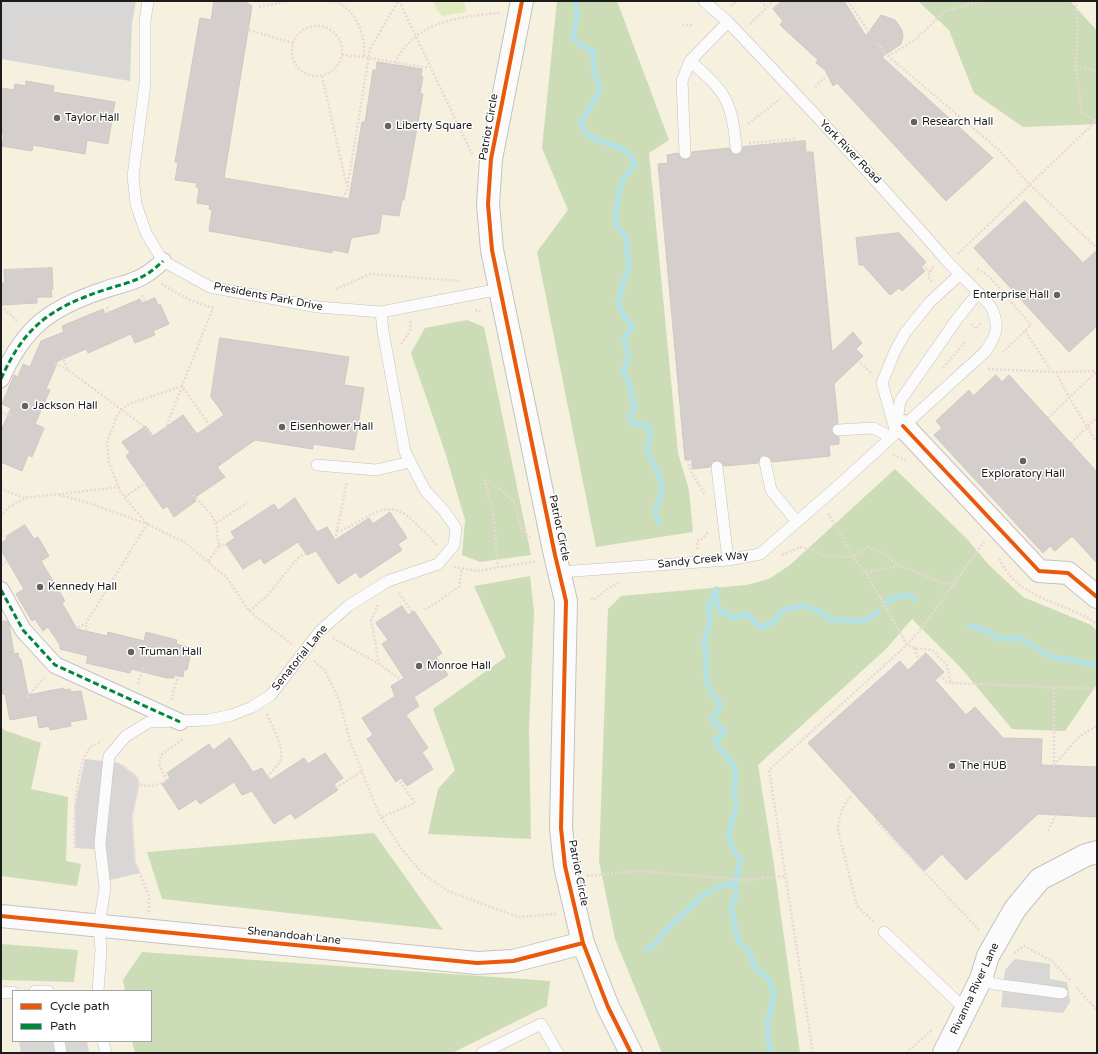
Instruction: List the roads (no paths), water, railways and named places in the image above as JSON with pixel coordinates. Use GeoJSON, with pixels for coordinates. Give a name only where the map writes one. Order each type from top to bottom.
{"type":"FeatureCollection","features":[{"type":"Feature","properties":{"kind":"street","name":"Patriot Circle"},"geometry":{"type":"LineString","coordinates":[[522,1],[491,159],[488,204],[492,250],[566,600],[561,828],[565,866],[583,943],[608,1007],[631,1053]]}},
{"type":"Feature","properties":{"kind":"street"},"geometry":{"type":"LineString","coordinates":[[1,380],[10,360],[29,333],[46,317],[73,302],[119,285],[136,281],[149,275],[163,261]]}},
{"type":"Feature","properties":{"kind":"street"},"geometry":{"type":"LineString","coordinates":[[896,432],[1039,570],[1068,573],[1097,597]]}},
{"type":"Feature","properties":{"kind":"street"},"geometry":{"type":"LineString","coordinates":[[1,590],[23,630],[55,665],[173,719]]}},
{"type":"Feature","properties":{"kind":"street","name":"Rivanna River Lane"},"geometry":{"type":"LineString","coordinates":[[944,1053],[981,979],[988,956],[1015,909],[1040,879],[1086,855],[1097,852]]}},
{"type":"Feature","properties":{"kind":"street","name":"Shenandoah Lane"},"geometry":{"type":"LineString","coordinates":[[1,916],[477,963],[513,961],[583,943]]}},
{"type":"Feature","properties":{"kind":"lane"},"geometry":{"type":"LineString","coordinates":[[148,1],[145,21],[145,84],[134,176],[136,204],[146,233],[163,261]]}},
{"type":"Feature","properties":{"kind":"lane","name":"York River Road"},"geometry":{"type":"LineString","coordinates":[[704,1],[728,22],[881,185],[959,275],[992,307]]}},
{"type":"Feature","properties":{"kind":"lane"},"geometry":{"type":"LineString","coordinates":[[685,153],[682,81],[690,61],[728,22]]}},
{"type":"Feature","properties":{"kind":"lane"},"geometry":{"type":"LineString","coordinates":[[690,61],[709,78],[727,99],[734,122],[736,148]]}},
{"type":"Feature","properties":{"kind":"lane","name":"Presidents Park Drive"},"geometry":{"type":"LineString","coordinates":[[163,261],[210,286],[318,307],[381,312],[500,289]]}},
{"type":"Feature","properties":{"kind":"lane"},"geometry":{"type":"LineString","coordinates":[[896,432],[882,383],[895,351],[905,333],[929,303],[959,275]]}},
{"type":"Feature","properties":{"kind":"lane"},"geometry":{"type":"LineString","coordinates":[[896,432],[900,401],[978,294]]}},
{"type":"Feature","properties":{"kind":"lane","name":"Sandy Creek Way"},"geometry":{"type":"LineString","coordinates":[[560,572],[728,560],[760,554],[986,351],[996,335],[997,323],[992,307]]}},
{"type":"Feature","properties":{"kind":"lane","name":"Senatorial Lane"},"geometry":{"type":"LineString","coordinates":[[98,990],[101,950],[99,926],[105,888],[100,844],[109,756],[126,736],[149,722],[173,719],[208,720],[232,716],[262,701],[271,695],[319,632],[348,606],[388,581],[438,564],[454,545],[456,528],[444,511],[425,490],[405,452],[383,331],[381,312]]}},
{"type":"Feature","properties":{"kind":"lane"},"geometry":{"type":"LineString","coordinates":[[838,430],[873,428],[896,432]]}},
{"type":"Feature","properties":{"kind":"lane"},"geometry":{"type":"LineString","coordinates":[[317,465],[376,470],[410,462]]}},
{"type":"Feature","properties":{"kind":"lane"},"geometry":{"type":"LineString","coordinates":[[765,462],[771,490],[797,522]]}},
{"type":"Feature","properties":{"kind":"lane"},"geometry":{"type":"LineString","coordinates":[[717,467],[728,560]]}},
{"type":"Feature","properties":{"kind":"lane"},"geometry":{"type":"LineString","coordinates":[[884,932],[966,1010]]}},
{"type":"Feature","properties":{"kind":"lane"},"geometry":{"type":"LineString","coordinates":[[981,979],[994,984],[1062,993]]}},
{"type":"Feature","properties":{"kind":"lane"},"geometry":{"type":"LineString","coordinates":[[1,993],[12,992]]}},
{"type":"Feature","properties":{"kind":"lane"},"geometry":{"type":"LineString","coordinates":[[482,1053],[541,1024],[558,1053]]}},
{"type":"Feature","properties":{"kind":"lane"},"geometry":{"type":"LineString","coordinates":[[59,1042],[61,1053]]}},
{"type":"Feature","properties":{"kind":"lane"},"geometry":{"type":"LineString","coordinates":[[103,1042],[106,1053]]}},
{"type":"Feature","properties":{"kind":"waterway"},"geometry":{"type":"LineString","coordinates":[[575,1],[577,16],[573,38],[575,41],[593,52],[594,72],[600,91],[581,122],[585,131],[590,136],[623,150],[630,155],[635,164],[622,182],[617,209],[616,225],[626,237],[629,270],[625,277],[618,303],[623,315],[633,327],[627,333],[624,341],[629,356],[623,372],[628,379],[635,408],[630,415],[632,423],[648,426],[650,434],[647,450],[658,472],[662,487],[662,493],[656,507],[659,523]]}},
{"type":"Feature","properties":{"kind":"waterway"},"geometry":{"type":"LineString","coordinates":[[716,589],[708,608],[710,623],[704,642],[706,652],[706,678],[711,693],[720,703],[719,709],[713,718],[713,722],[724,730],[723,735],[715,739],[716,744],[730,760],[736,776],[734,789],[736,807],[730,828],[729,839],[731,845],[741,860],[735,883],[736,896],[731,907],[738,941],[749,951],[754,966],[770,981],[774,996],[767,1024],[770,1053]]}},
{"type":"Feature","properties":{"kind":"waterway"},"geometry":{"type":"LineString","coordinates":[[716,590],[717,605],[722,614],[727,612],[733,618],[748,614],[758,626],[770,624],[778,617],[782,610],[804,606],[819,611],[831,620],[856,621],[868,619],[878,612]]}},
{"type":"Feature","properties":{"kind":"waterway"},"geometry":{"type":"LineString","coordinates":[[886,602],[893,598],[908,595],[915,599]]}},
{"type":"Feature","properties":{"kind":"waterway"},"geometry":{"type":"LineString","coordinates":[[970,626],[985,630],[999,639],[1022,639],[1049,656],[1097,665]]}},
{"type":"Feature","properties":{"kind":"waterway"},"geometry":{"type":"LineString","coordinates":[[646,950],[655,944],[669,927],[701,897],[719,886],[735,883]]}},
{"type":"Feature","properties":{"kind":"place","name":"Taylor Hall"},"geometry":{"type":"Point","coordinates":[57,118]}},
{"type":"Feature","properties":{"kind":"place","name":"Research Hall"},"geometry":{"type":"Point","coordinates":[914,122]}},
{"type":"Feature","properties":{"kind":"place","name":"Liberty Square"},"geometry":{"type":"Point","coordinates":[388,126]}},
{"type":"Feature","properties":{"kind":"place","name":"Enterprise Hall"},"geometry":{"type":"Point","coordinates":[1057,295]}},
{"type":"Feature","properties":{"kind":"place","name":"Jackson Hall"},"geometry":{"type":"Point","coordinates":[25,406]}},
{"type":"Feature","properties":{"kind":"place","name":"Eisenhower Hall"},"geometry":{"type":"Point","coordinates":[282,427]}},
{"type":"Feature","properties":{"kind":"place","name":"Exploratory Hall"},"geometry":{"type":"Point","coordinates":[1023,461]}},
{"type":"Feature","properties":{"kind":"place","name":"Kennedy Hall"},"geometry":{"type":"Point","coordinates":[40,587]}},
{"type":"Feature","properties":{"kind":"place","name":"Truman Hall"},"geometry":{"type":"Point","coordinates":[131,652]}},
{"type":"Feature","properties":{"kind":"place","name":"Monroe Hall"},"geometry":{"type":"Point","coordinates":[419,666]}},
{"type":"Feature","properties":{"kind":"place","name":"The HUB"},"geometry":{"type":"Point","coordinates":[952,766]}}]}
